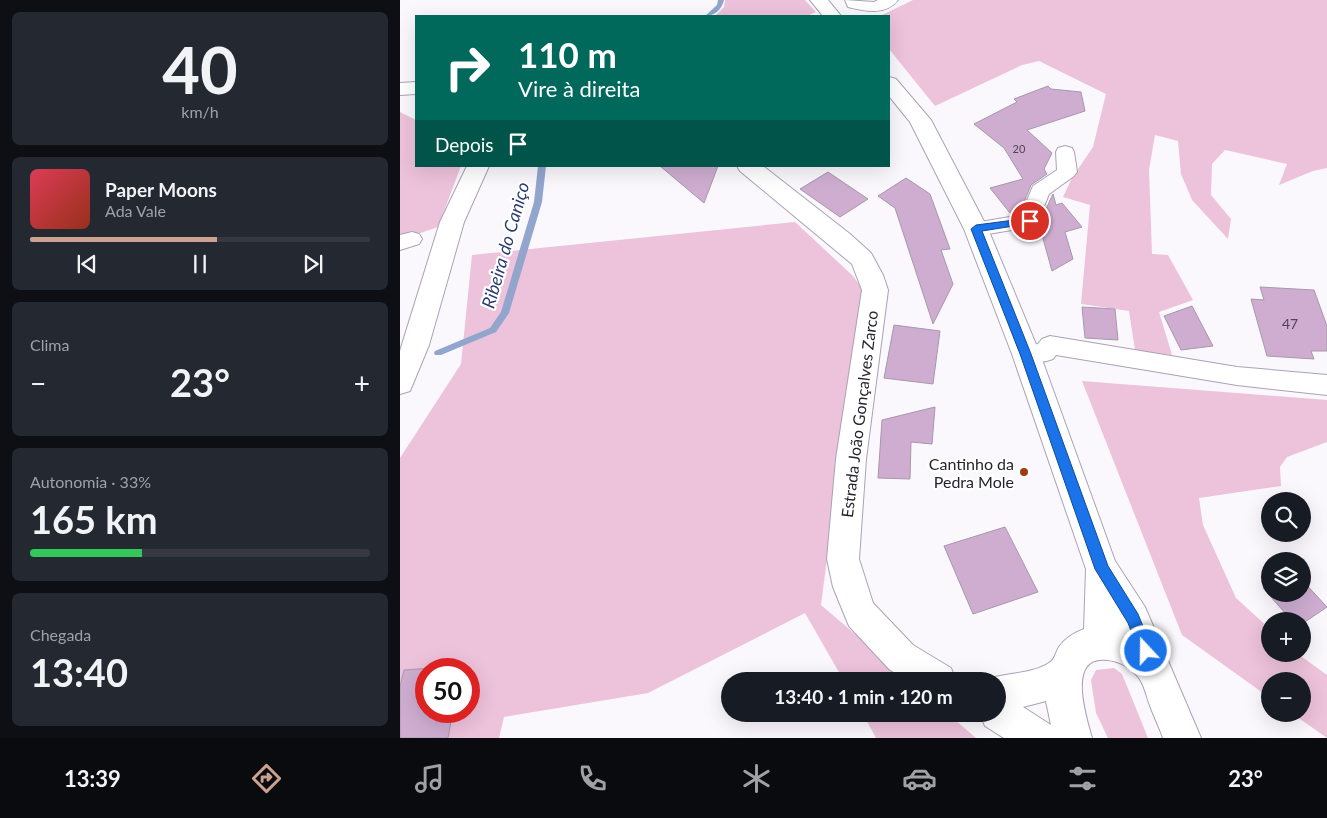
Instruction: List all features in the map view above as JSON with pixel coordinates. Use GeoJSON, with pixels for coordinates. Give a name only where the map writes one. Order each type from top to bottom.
{"type":"FeatureCollection","features":[{"type":"Feature","properties":{"kind":"street"},"geometry":{"type":"LineString","coordinates":[[819,0],[831,15]]}},
{"type":"Feature","properties":{"kind":"street"},"geometry":{"type":"LineString","coordinates":[[853,0],[853,4],[876,7],[890,0]]}},
{"type":"Feature","properties":{"kind":"street"},"geometry":{"type":"LineString","coordinates":[[890,84],[920,120],[976,229],[1026,354],[1102,569],[1133,619],[1150,665],[1159,680],[1182,738]]}},
{"type":"Feature","properties":{"kind":"street"},"geometry":{"type":"LineString","coordinates":[[400,89],[415,88]]}},
{"type":"Feature","properties":{"kind":"street"},"geometry":{"type":"LineString","coordinates":[[976,229],[1030,221],[1040,191],[1067,172],[1064,152]]}},
{"type":"Feature","properties":{"kind":"street"},"geometry":{"type":"LineString","coordinates":[[400,383],[416,345],[452,222],[478,167]]}},
{"type":"Feature","properties":{"kind":"street","name":"Estrada João Gonçalves Zarco"},"geometry":{"type":"LineString","coordinates":[[749,167],[841,240],[862,259],[870,275],[875,290],[851,459],[843,559],[850,587],[861,614],[901,657],[924,672]]}},
{"type":"Feature","properties":{"kind":"street"},"geometry":{"type":"LineString","coordinates":[[1026,354],[1045,353],[1050,345],[1237,376],[1327,385]]}},
{"type":"Feature","properties":{"kind":"street"},"geometry":{"type":"LineString","coordinates":[[1100,640],[1102,569]]}},
{"type":"Feature","properties":{"kind":"street"},"geometry":{"type":"LineString","coordinates":[[1073,738],[1064,690],[1065,674],[1071,658],[1079,649],[1100,640],[1116,644],[1137,653],[1150,665]]}},
{"type":"Feature","properties":{"kind":"street"},"geometry":{"type":"LineString","coordinates":[[1006,692],[1042,686],[1065,674]]}},
{"type":"Feature","properties":{"kind":"street"},"geometry":{"type":"LineString","coordinates":[[1006,717],[1038,738]]}},
{"type":"Feature","properties":{"kind":"shaded area"},"geometry":{"type":"Polygon","coordinates":[[[725,0],[805,0],[816,12],[809,15],[716,15],[724,7],[725,0]]]}},
{"type":"Feature","properties":{"kind":"shaded area"},"geometry":{"type":"Polygon","coordinates":[[[913,0],[1327,0],[1327,168],[1313,171],[1279,185],[1287,164],[1225,150],[1212,164],[1211,195],[1231,219],[1228,239],[1192,200],[1181,174],[1178,141],[1155,135],[1149,170],[1152,254],[1168,255],[1193,300],[1159,312],[1172,355],[1135,350],[1129,311],[1081,304],[1090,205],[1063,197],[1072,178],[1093,147],[1106,94],[1039,61],[1022,65],[935,106],[890,50],[890,15],[882,15],[913,0]]]}},
{"type":"Feature","properties":{"kind":"shaded area"},"geometry":{"type":"Polygon","coordinates":[[[400,112],[415,120],[415,167],[461,167],[438,227],[403,239],[400,237],[400,112]]]}},
{"type":"Feature","properties":{"kind":"shaded area"},"geometry":{"type":"Polygon","coordinates":[[[795,222],[852,275],[862,288],[821,605],[899,672],[839,672],[805,613],[648,693],[504,717],[499,738],[400,738],[400,458],[461,364],[472,255],[795,222]]]}},
{"type":"Feature","properties":{"kind":"shaded area"},"geometry":{"type":"Polygon","coordinates":[[[1082,381],[1327,400],[1327,442],[1287,457],[1280,467],[1281,486],[1199,498],[1203,525],[1236,598],[1261,621],[1261,662],[1309,662],[1327,675],[1327,738],[1304,722],[1311,722],[1311,672],[1261,672],[1261,692],[1182,635],[1082,381]]]}},
{"type":"Feature","properties":{"kind":"shaded area"},"geometry":{"type":"Polygon","coordinates":[[[1114,668],[1122,674],[1148,738],[1108,738],[1096,713],[1091,680],[1096,670],[1114,668]]]}},
{"type":"Feature","properties":{"kind":"shaded area"},"geometry":{"type":"Polygon","coordinates":[[[867,722],[957,722],[976,738],[876,738],[867,722]]]}},
{"type":"Feature","properties":{"kind":"building"},"geometry":{"type":"Polygon","coordinates":[[[1048,86],[1051,89],[1081,92],[1085,111],[1027,130],[1052,153],[1044,169],[1047,174],[1031,185],[1021,209],[1010,213],[990,188],[1023,179],[1004,148],[974,124],[1017,102],[1014,99],[1048,86]]]}},
{"type":"Feature","properties":{"kind":"building"},"geometry":{"type":"Polygon","coordinates":[[[661,167],[718,167],[704,203],[661,167]]]}},
{"type":"Feature","properties":{"kind":"building"},"geometry":{"type":"Polygon","coordinates":[[[828,172],[868,199],[840,217],[800,189],[828,172]]]}},
{"type":"Feature","properties":{"kind":"building"},"geometry":{"type":"Polygon","coordinates":[[[906,178],[930,194],[950,249],[941,250],[953,284],[933,324],[895,208],[878,196],[906,178]]]}},
{"type":"Feature","properties":{"kind":"building"},"geometry":{"type":"Polygon","coordinates":[[[1053,194],[1056,205],[1062,203],[1082,227],[1065,232],[1073,259],[1052,271],[1039,224],[1053,194]]]}},
{"type":"Feature","properties":{"kind":"building"},"geometry":{"type":"Polygon","coordinates":[[[1260,287],[1314,290],[1327,326],[1327,351],[1311,351],[1314,359],[1267,356],[1251,299],[1264,300],[1260,287]]]}},
{"type":"Feature","properties":{"kind":"building"},"geometry":{"type":"Polygon","coordinates":[[[1192,306],[1213,346],[1181,350],[1164,316],[1192,306]]]}},
{"type":"Feature","properties":{"kind":"building"},"geometry":{"type":"Polygon","coordinates":[[[1082,307],[1115,309],[1118,340],[1085,338],[1082,307]]]}},
{"type":"Feature","properties":{"kind":"building"},"geometry":{"type":"Polygon","coordinates":[[[894,325],[940,331],[933,384],[884,378],[894,325]]]}},
{"type":"Feature","properties":{"kind":"building"},"geometry":{"type":"Polygon","coordinates":[[[935,407],[932,444],[911,442],[910,479],[878,478],[882,420],[935,407]]]}},
{"type":"Feature","properties":{"kind":"building"},"geometry":{"type":"Polygon","coordinates":[[[1005,527],[1038,592],[973,614],[944,546],[1005,527]]]}},
{"type":"Feature","properties":{"kind":"building"},"geometry":{"type":"Polygon","coordinates":[[[1311,590],[1327,607],[1311,618],[1311,612],[1284,612],[1275,602],[1311,602],[1311,590]]]}},
{"type":"Feature","properties":{"kind":"building"},"geometry":{"type":"Polygon","coordinates":[[[415,669],[415,723],[451,723],[448,738],[400,738],[400,686],[404,670],[415,669]]]}},
{"type":"Feature","properties":{"kind":"waterway","name":"Ribeira do Caniço"},"geometry":{"type":"LineString","coordinates":[[709,15],[720,6],[721,0]]}},
{"type":"Feature","properties":{"kind":"waterway","name":"Ribeira do Caniço"},"geometry":{"type":"LineString","coordinates":[[438,353],[493,330],[505,313],[538,202],[542,167]]}},
{"type":"Feature","properties":{"kind":"place","name":"Cantinho da Pedra Mole"},"geometry":{"type":"Point","coordinates":[1024,472]}},
{"type":"Feature","properties":{"kind":"route"},"geometry":{"type":"LineString","coordinates":[[1030,221],[976,229],[1026,354],[1102,569],[1133,619],[1142,637],[1146,651]]}}]}
